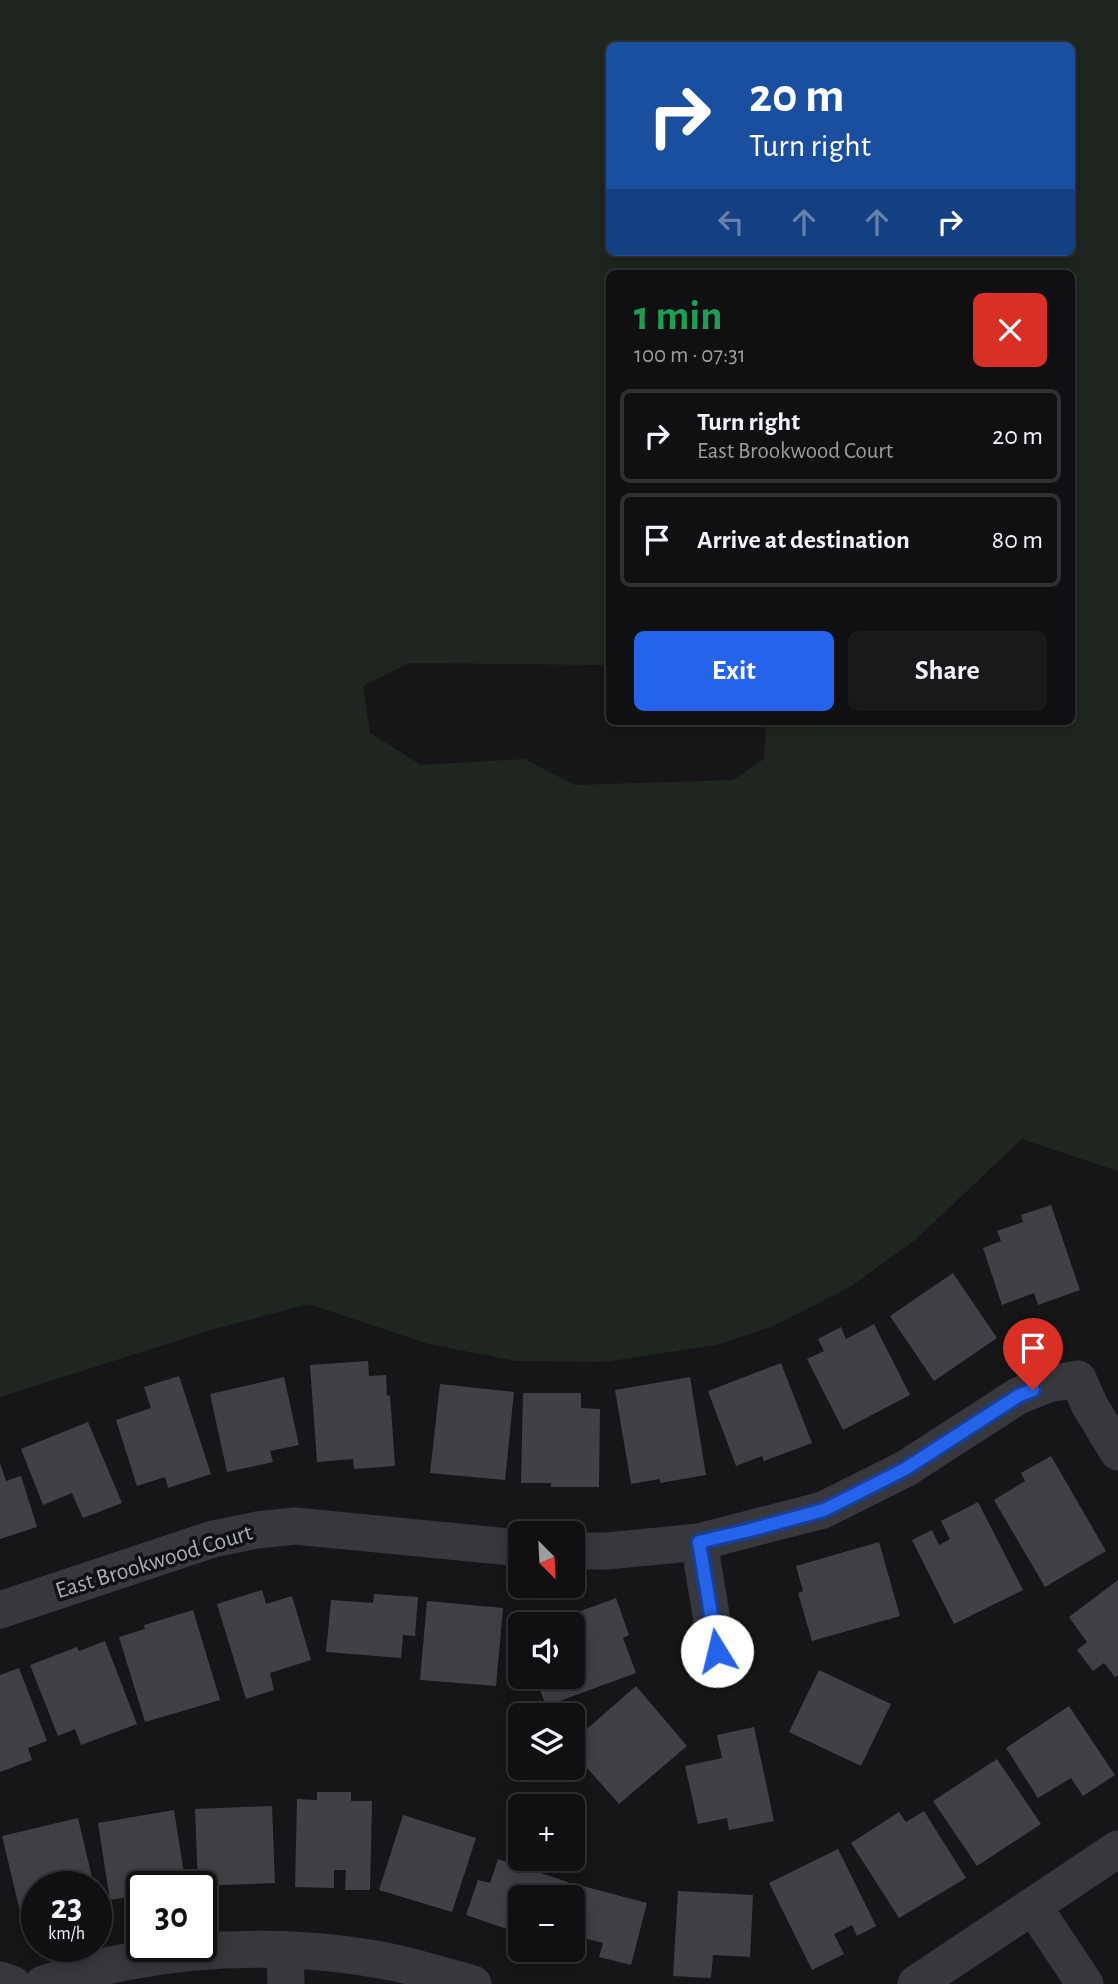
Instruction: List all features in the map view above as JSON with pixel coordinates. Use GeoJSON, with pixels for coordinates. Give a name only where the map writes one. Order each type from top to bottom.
{"type":"FeatureCollection","features":[{"type":"Feature","properties":{"kind":"street"},"geometry":{"type":"LineString","coordinates":[[585,1551],[699,1542],[824,1510],[905,1469],[1018,1396],[1048,1384],[1078,1379],[1090,1406],[1118,1452]]}},
{"type":"Feature","properties":{"kind":"street","name":"East Brookwood Court"},"geometry":{"type":"LineString","coordinates":[[0,1609],[213,1539],[257,1530],[295,1526],[508,1547]]}},
{"type":"Feature","properties":{"kind":"street"},"geometry":{"type":"LineString","coordinates":[[699,1542],[717,1651]]}},
{"type":"Feature","properties":{"kind":"street"},"geometry":{"type":"LineString","coordinates":[[916,1984],[1118,1849]]}},
{"type":"Feature","properties":{"kind":"street"},"geometry":{"type":"LineString","coordinates":[[1032,1906],[1085,1984]]}},
{"type":"Feature","properties":{"kind":"street"},"geometry":{"type":"LineString","coordinates":[[43,1984],[129,1961],[184,1953],[286,1967],[342,1954],[396,1963],[473,1984]]}},
{"type":"Feature","properties":{"kind":"shaded area"},"geometry":{"type":"Polygon","coordinates":[[[0,0],[1118,0],[1118,1171],[1022,1139],[915,1240],[850,1287],[773,1326],[716,1345],[604,1362],[515,1361],[429,1344],[309,1304],[211,1330],[0,1397],[0,0]]]}},
{"type":"Feature","properties":{"kind":"building"},"geometry":{"type":"Polygon","coordinates":[[[1051,1205],[1080,1290],[1038,1305],[1034,1293],[1002,1305],[983,1248],[1001,1241],[997,1231],[1023,1222],[1021,1215],[1051,1205]]]}},
{"type":"Feature","properties":{"kind":"building"},"geometry":{"type":"Polygon","coordinates":[[[953,1273],[997,1338],[934,1381],[890,1316],[953,1273]]]}},
{"type":"Feature","properties":{"kind":"building"},"geometry":{"type":"Polygon","coordinates":[[[874,1324],[910,1395],[843,1430],[807,1359],[824,1351],[818,1339],[841,1327],[846,1339],[874,1324]]]}},
{"type":"Feature","properties":{"kind":"building"},"geometry":{"type":"Polygon","coordinates":[[[368,1361],[369,1376],[386,1375],[395,1466],[354,1469],[353,1459],[317,1462],[310,1365],[368,1361]]]}},
{"type":"Feature","properties":{"kind":"building"},"geometry":{"type":"Polygon","coordinates":[[[781,1363],[812,1443],[764,1461],[762,1456],[736,1466],[708,1391],[781,1363]]]}},
{"type":"Feature","properties":{"kind":"building"},"geometry":{"type":"Polygon","coordinates":[[[179,1376],[211,1474],[168,1488],[165,1477],[137,1486],[116,1420],[151,1408],[144,1387],[179,1376]]]}},
{"type":"Feature","properties":{"kind":"building"},"geometry":{"type":"Polygon","coordinates":[[[284,1377],[299,1445],[270,1451],[273,1462],[227,1472],[210,1394],[284,1377]]]}},
{"type":"Feature","properties":{"kind":"building"},"geometry":{"type":"Polygon","coordinates":[[[690,1377],[706,1475],[660,1483],[660,1479],[631,1484],[615,1390],[690,1377]]]}},
{"type":"Feature","properties":{"kind":"building"},"geometry":{"type":"Polygon","coordinates":[[[440,1384],[514,1392],[505,1480],[430,1473],[440,1384]]]}},
{"type":"Feature","properties":{"kind":"building"},"geometry":{"type":"Polygon","coordinates":[[[523,1393],[581,1393],[581,1408],[600,1409],[599,1487],[551,1487],[551,1483],[521,1483],[523,1393]]]}},
{"type":"Feature","properties":{"kind":"building"},"geometry":{"type":"Polygon","coordinates":[[[88,1422],[122,1503],[83,1518],[72,1493],[43,1505],[21,1449],[88,1422]]]}},
{"type":"Feature","properties":{"kind":"building"},"geometry":{"type":"Polygon","coordinates":[[[1051,1456],[1106,1551],[1045,1587],[994,1500],[1025,1481],[1021,1473],[1051,1456]]]}},
{"type":"Feature","properties":{"kind":"building"},"geometry":{"type":"Polygon","coordinates":[[[0,1463],[6,1481],[21,1476],[37,1527],[0,1539],[0,1463]]]}},
{"type":"Feature","properties":{"kind":"building"},"geometry":{"type":"Polygon","coordinates":[[[978,1502],[1023,1590],[954,1624],[912,1540],[932,1530],[939,1545],[950,1539],[941,1521],[978,1502]]]}},
{"type":"Feature","properties":{"kind":"building"},"geometry":{"type":"Polygon","coordinates":[[[879,1542],[900,1616],[812,1641],[798,1593],[803,1591],[796,1566],[879,1542]]]}},
{"type":"Feature","properties":{"kind":"building"},"geometry":{"type":"Polygon","coordinates":[[[1118,1580],[1118,1675],[1115,1677],[1104,1663],[1093,1671],[1077,1650],[1087,1642],[1069,1617],[1118,1580]]]}},
{"type":"Feature","properties":{"kind":"building"},"geometry":{"type":"Polygon","coordinates":[[[262,1590],[266,1604],[292,1596],[311,1660],[270,1673],[274,1690],[246,1699],[217,1604],[262,1590]]]}},
{"type":"Feature","properties":{"kind":"building"},"geometry":{"type":"Polygon","coordinates":[[[374,1594],[418,1597],[415,1636],[403,1635],[401,1658],[326,1652],[331,1600],[373,1603],[374,1594]]]}},
{"type":"Feature","properties":{"kind":"building"},"geometry":{"type":"Polygon","coordinates":[[[616,1598],[629,1635],[623,1638],[636,1673],[554,1703],[545,1703],[540,1689],[585,1689],[585,1612],[578,1612],[616,1598]]]}},
{"type":"Feature","properties":{"kind":"building"},"geometry":{"type":"Polygon","coordinates":[[[427,1601],[503,1608],[496,1686],[420,1680],[427,1601]]]}},
{"type":"Feature","properties":{"kind":"building"},"geometry":{"type":"Polygon","coordinates":[[[193,1610],[220,1700],[145,1722],[119,1637],[145,1629],[144,1625],[193,1610]]]}},
{"type":"Feature","properties":{"kind":"building"},"geometry":{"type":"Polygon","coordinates":[[[105,1641],[137,1724],[81,1745],[75,1729],[58,1736],[30,1665],[77,1647],[79,1651],[105,1641]]]}},
{"type":"Feature","properties":{"kind":"building"},"geometry":{"type":"Polygon","coordinates":[[[19,1668],[47,1741],[28,1748],[32,1760],[0,1772],[0,1675],[19,1668]]]}},
{"type":"Feature","properties":{"kind":"building"},"geometry":{"type":"Polygon","coordinates":[[[819,1670],[891,1704],[861,1766],[789,1732],[819,1670]]]}},
{"type":"Feature","properties":{"kind":"building"},"geometry":{"type":"Polygon","coordinates":[[[636,1686],[687,1746],[619,1804],[585,1766],[585,1731],[636,1686]]]}},
{"type":"Feature","properties":{"kind":"building"},"geometry":{"type":"Polygon","coordinates":[[[1069,1706],[1115,1775],[1083,1796],[1071,1778],[1038,1798],[1006,1748],[1069,1706]]]}},
{"type":"Feature","properties":{"kind":"building"},"geometry":{"type":"Polygon","coordinates":[[[754,1727],[774,1821],[729,1830],[727,1818],[698,1824],[685,1766],[722,1758],[717,1735],[754,1727]]]}},
{"type":"Feature","properties":{"kind":"building"},"geometry":{"type":"Polygon","coordinates":[[[997,1759],[1041,1824],[977,1866],[933,1801],[997,1759]]]}},
{"type":"Feature","properties":{"kind":"building"},"geometry":{"type":"Polygon","coordinates":[[[317,1792],[351,1792],[351,1801],[372,1801],[370,1890],[345,1890],[346,1870],[334,1870],[334,1888],[295,1887],[297,1799],[317,1800],[317,1792]]]}},
{"type":"Feature","properties":{"kind":"building"},"geometry":{"type":"Polygon","coordinates":[[[272,1806],[275,1883],[217,1885],[217,1871],[197,1871],[195,1809],[272,1806]]]}},
{"type":"Feature","properties":{"kind":"building"},"geometry":{"type":"Polygon","coordinates":[[[174,1810],[184,1871],[126,1871],[126,1898],[112,1900],[112,1871],[105,1871],[98,1823],[174,1810]]]}},
{"type":"Feature","properties":{"kind":"building"},"geometry":{"type":"Polygon","coordinates":[[[924,1811],[966,1878],[899,1918],[851,1843],[899,1812],[906,1822],[924,1811]]]}},
{"type":"Feature","properties":{"kind":"building"},"geometry":{"type":"Polygon","coordinates":[[[403,1815],[476,1838],[452,1912],[379,1890],[403,1815]]]}},
{"type":"Feature","properties":{"kind":"building"},"geometry":{"type":"Polygon","coordinates":[[[78,1818],[90,1871],[21,1871],[21,1916],[2,1836],[78,1818]]]}},
{"type":"Feature","properties":{"kind":"building"},"geometry":{"type":"Polygon","coordinates":[[[838,1849],[876,1926],[857,1936],[852,1925],[834,1934],[844,1954],[812,1970],[769,1883],[838,1849]]]}},
{"type":"Feature","properties":{"kind":"building"},"geometry":{"type":"Polygon","coordinates":[[[498,1859],[508,1862],[508,1871],[535,1871],[568,1882],[567,1885],[508,1885],[507,1929],[466,1915],[478,1880],[490,1883],[498,1859]]]}},
{"type":"Feature","properties":{"kind":"building"},"geometry":{"type":"Polygon","coordinates":[[[585,1887],[647,1903],[631,1965],[599,1957],[603,1943],[585,1938],[585,1887]]]}},
{"type":"Feature","properties":{"kind":"building"},"geometry":{"type":"Polygon","coordinates":[[[678,1891],[753,1895],[750,1957],[713,1955],[711,1978],[673,1976],[678,1891]]]}},
{"type":"Feature","properties":{"kind":"route"},"geometry":{"type":"LineString","coordinates":[[717,1651],[699,1542],[824,1510],[905,1469],[1018,1396],[1033,1390]]}}]}
